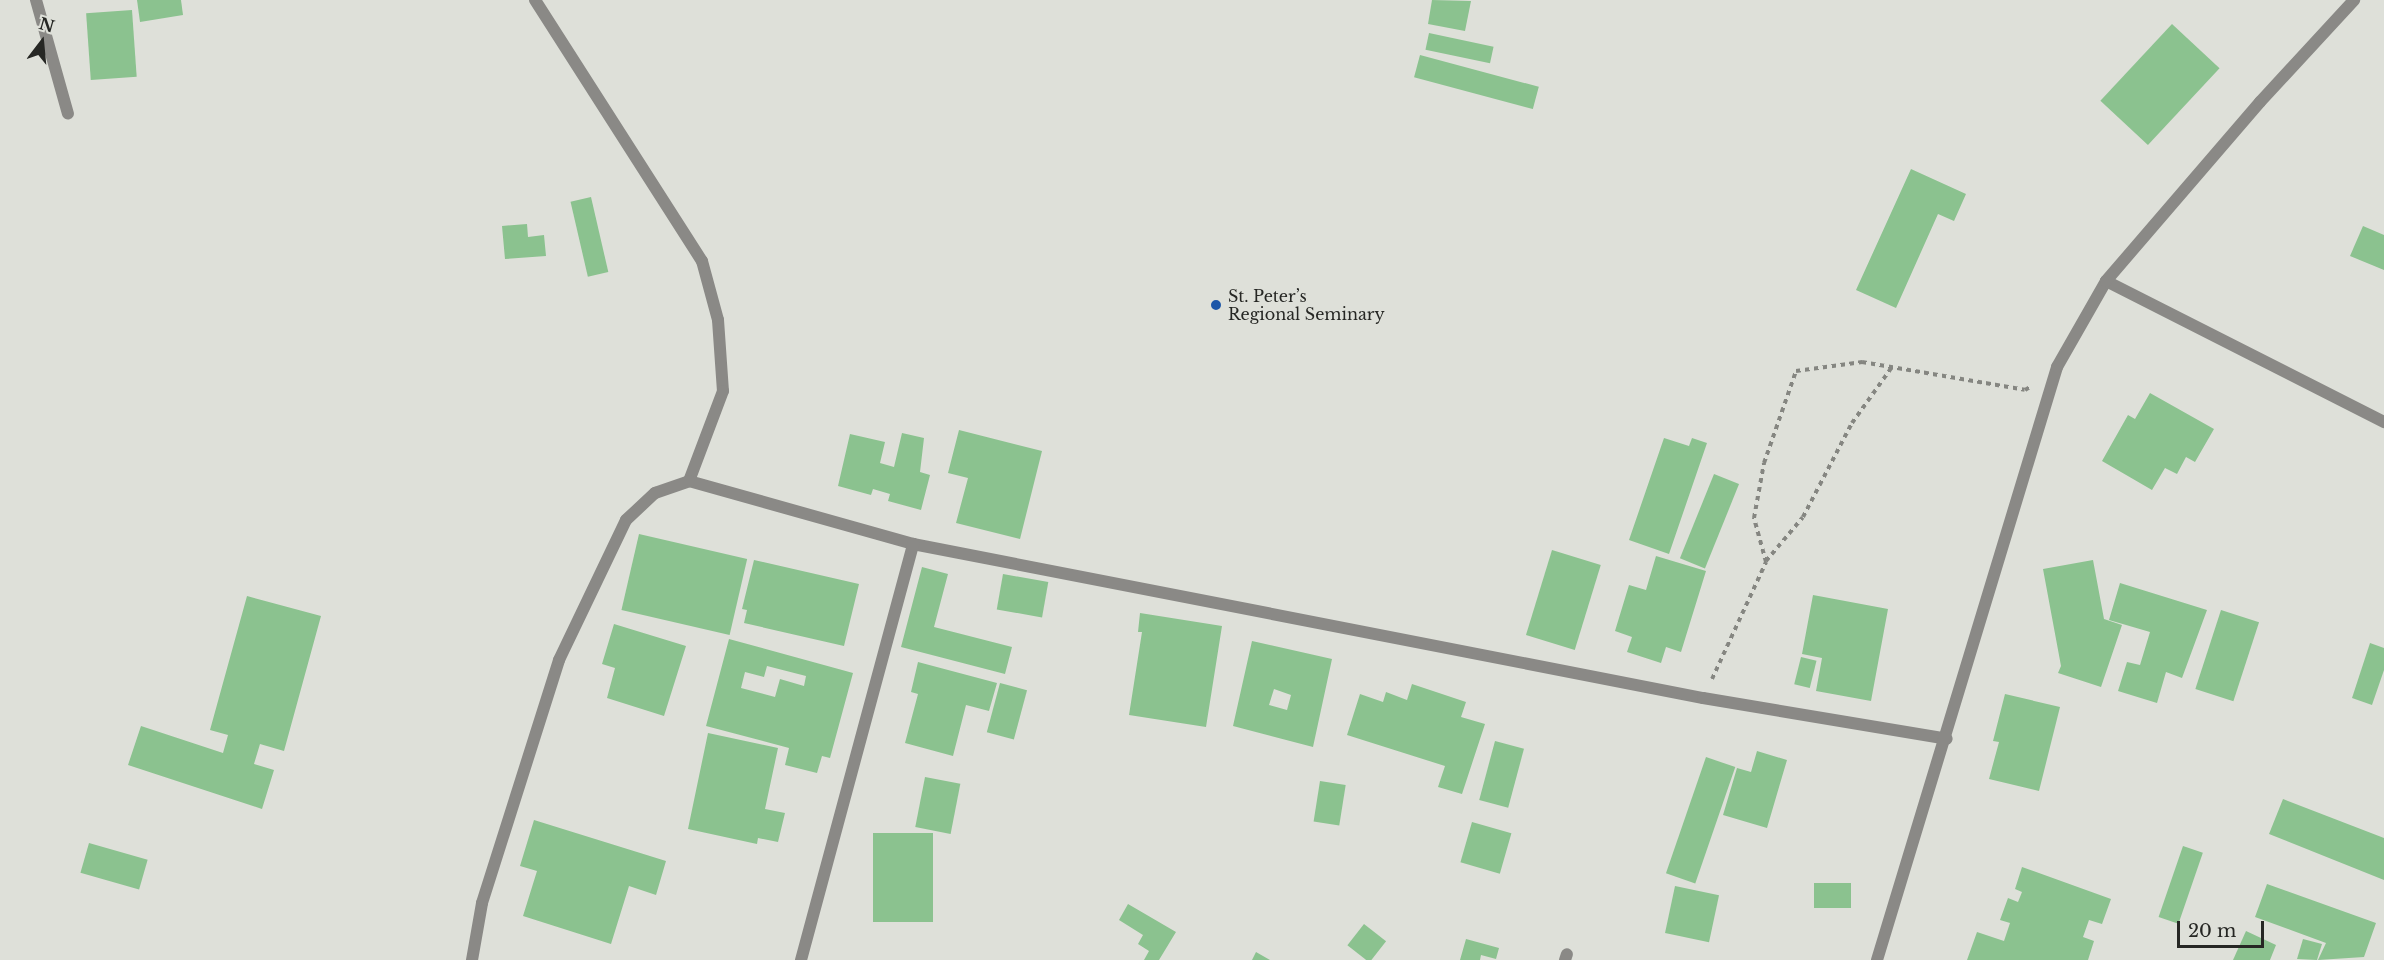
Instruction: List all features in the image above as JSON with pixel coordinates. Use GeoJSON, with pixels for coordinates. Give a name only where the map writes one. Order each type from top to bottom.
{"type":"FeatureCollection","features":[{"type":"Feature","properties":{"kind":"street"},"geometry":{"type":"LineString","coordinates":[[36,0],[68,114]]}},
{"type":"Feature","properties":{"kind":"street"},"geometry":{"type":"LineString","coordinates":[[535,0],[702,261],[718,320],[723,391],[689,481]]}},
{"type":"Feature","properties":{"kind":"street"},"geometry":{"type":"LineString","coordinates":[[1877,960],[1947,739],[2022,472],[2057,367],[2106,282],[2260,102],[2354,0]]}},
{"type":"Feature","properties":{"kind":"street"},"geometry":{"type":"LineString","coordinates":[[2106,282],[2384,422]]}},
{"type":"Feature","properties":{"kind":"street"},"geometry":{"type":"LineString","coordinates":[[472,960],[482,903],[558,660],[626,520],[655,493],[689,481],[912,544],[1703,698],[1947,739]]}},
{"type":"Feature","properties":{"kind":"street"},"geometry":{"type":"LineString","coordinates":[[801,960],[912,544]]}},
{"type":"Feature","properties":{"kind":"path"},"geometry":{"type":"LineString","coordinates":[[1766,562],[1754,518],[1764,462],[1796,371],[1862,362],[2025,390],[2057,367]]}},
{"type":"Feature","properties":{"kind":"path"},"geometry":{"type":"LineString","coordinates":[[1703,698],[1766,562],[1803,517],[1852,423],[1892,367]]}},
{"type":"Feature","properties":{"kind":"building"},"geometry":{"type":"Polygon","coordinates":[[[137,0],[181,0],[183,15],[140,22],[137,0]]]}},
{"type":"Feature","properties":{"kind":"building"},"geometry":{"type":"Polygon","coordinates":[[[1432,0],[1471,1],[1465,31],[1428,24],[1432,0]]]}},
{"type":"Feature","properties":{"kind":"building"},"geometry":{"type":"Polygon","coordinates":[[[132,10],[137,77],[91,80],[86,13],[132,10]]]}},
{"type":"Feature","properties":{"kind":"building"},"geometry":{"type":"Polygon","coordinates":[[[2172,24],[2220,68],[2148,145],[2100,101],[2172,24]]]}},
{"type":"Feature","properties":{"kind":"building"},"geometry":{"type":"Polygon","coordinates":[[[1429,33],[1494,47],[1490,63],[1425,50],[1429,33]]]}},
{"type":"Feature","properties":{"kind":"building"},"geometry":{"type":"Polygon","coordinates":[[[1420,55],[1539,87],[1533,109],[1414,77],[1420,55]]]}},
{"type":"Feature","properties":{"kind":"building"},"geometry":{"type":"Polygon","coordinates":[[[1911,169],[1966,194],[1954,221],[1938,214],[1896,308],[1856,290],[1911,169]]]}},
{"type":"Feature","properties":{"kind":"building"},"geometry":{"type":"Polygon","coordinates":[[[591,197],[608,272],[588,277],[571,202],[591,197]]]}},
{"type":"Feature","properties":{"kind":"building"},"geometry":{"type":"Polygon","coordinates":[[[527,224],[528,237],[544,235],[546,256],[505,259],[502,226],[527,224]]]}},
{"type":"Feature","properties":{"kind":"building"},"geometry":{"type":"Polygon","coordinates":[[[2363,226],[2384,235],[2384,270],[2350,256],[2363,226]]]}},
{"type":"Feature","properties":{"kind":"building"},"geometry":{"type":"Polygon","coordinates":[[[2150,393],[2214,429],[2195,462],[2186,457],[2177,474],[2165,468],[2152,490],[2102,461],[2128,415],[2135,419],[2150,393]]]}},
{"type":"Feature","properties":{"kind":"building"},"geometry":{"type":"Polygon","coordinates":[[[959,430],[1042,451],[1020,539],[956,523],[968,478],[948,473],[959,430]]]}},
{"type":"Feature","properties":{"kind":"building"},"geometry":{"type":"Polygon","coordinates":[[[902,433],[924,438],[920,472],[930,475],[921,510],[888,501],[890,494],[873,489],[871,495],[838,486],[850,434],[885,442],[880,463],[894,467],[902,433]]]}},
{"type":"Feature","properties":{"kind":"building"},"geometry":{"type":"Polygon","coordinates":[[[1664,438],[1689,446],[1692,438],[1707,443],[1669,554],[1629,540],[1664,438]]]}},
{"type":"Feature","properties":{"kind":"building"},"geometry":{"type":"Polygon","coordinates":[[[1714,474],[1739,484],[1705,568],[1680,558],[1714,474]]]}},
{"type":"Feature","properties":{"kind":"building"},"geometry":{"type":"Polygon","coordinates":[[[639,534],[747,559],[730,635],[621,610],[639,534]]]}},
{"type":"Feature","properties":{"kind":"building"},"geometry":{"type":"Polygon","coordinates":[[[1552,550],[1601,565],[1575,650],[1526,635],[1552,550]]]}},
{"type":"Feature","properties":{"kind":"building"},"geometry":{"type":"Polygon","coordinates":[[[1656,556],[1706,571],[1681,652],[1666,647],[1661,663],[1627,652],[1632,637],[1615,631],[1629,585],[1646,590],[1656,556]]]}},
{"type":"Feature","properties":{"kind":"building"},"geometry":{"type":"Polygon","coordinates":[[[754,560],[859,584],[844,646],[744,623],[747,610],[742,609],[754,560]]]}},
{"type":"Feature","properties":{"kind":"building"},"geometry":{"type":"Polygon","coordinates":[[[2093,560],[2104,619],[2122,625],[2101,687],[2058,673],[2061,666],[2043,569],[2093,560]]]}},
{"type":"Feature","properties":{"kind":"building"},"geometry":{"type":"Polygon","coordinates":[[[922,567],[948,574],[934,627],[1012,647],[1005,674],[901,647],[922,567]]]}},
{"type":"Feature","properties":{"kind":"building"},"geometry":{"type":"Polygon","coordinates":[[[1003,574],[1048,582],[1042,617],[997,609],[1003,574]]]}},
{"type":"Feature","properties":{"kind":"building"},"geometry":{"type":"Polygon","coordinates":[[[2120,583],[2207,610],[2182,678],[2166,672],[2157,703],[2118,691],[2127,662],[2140,665],[2150,632],[2109,620],[2120,583]]]}},
{"type":"Feature","properties":{"kind":"building"},"geometry":{"type":"Polygon","coordinates":[[[1813,595],[1888,609],[1871,701],[1816,691],[1822,658],[1802,654],[1813,595]]]}},
{"type":"Feature","properties":{"kind":"building"},"geometry":{"type":"Polygon","coordinates":[[[247,596],[321,616],[284,751],[260,744],[254,764],[274,770],[262,809],[128,765],[141,726],[223,753],[228,735],[210,730],[247,596]]]}},
{"type":"Feature","properties":{"kind":"building"},"geometry":{"type":"Polygon","coordinates":[[[2221,610],[2259,622],[2233,701],[2195,689],[2221,610]]]}},
{"type":"Feature","properties":{"kind":"building"},"geometry":{"type":"Polygon","coordinates":[[[1140,613],[1222,626],[1206,727],[1129,715],[1142,632],[1138,632],[1140,613]]]}},
{"type":"Feature","properties":{"kind":"building"},"geometry":{"type":"Polygon","coordinates":[[[614,624],[686,646],[664,716],[607,698],[615,668],[602,664],[614,624]]]}},
{"type":"Feature","properties":{"kind":"building"},"geometry":{"type":"Polygon","coordinates":[[[729,639],[853,673],[830,758],[822,756],[817,773],[785,765],[789,748],[706,726],[729,639]],[[767,666],[764,677],[745,672],[741,688],[775,697],[780,679],[804,686],[806,676],[767,666]]]}},
{"type":"Feature","properties":{"kind":"building"},"geometry":{"type":"Polygon","coordinates":[[[1252,641],[1332,659],[1313,747],[1233,726],[1252,641]],[[1274,689],[1269,705],[1287,710],[1291,695],[1274,689]]]}},
{"type":"Feature","properties":{"kind":"building"},"geometry":{"type":"Polygon","coordinates":[[[2370,643],[2384,648],[2384,670],[2372,705],[2352,698],[2370,643]]]}},
{"type":"Feature","properties":{"kind":"building"},"geometry":{"type":"Polygon","coordinates":[[[1801,657],[1817,661],[1810,688],[1794,684],[1801,657]]]}},
{"type":"Feature","properties":{"kind":"building"},"geometry":{"type":"Polygon","coordinates":[[[918,662],[997,683],[989,711],[966,705],[953,756],[905,743],[918,694],[911,692],[918,662]]]}},
{"type":"Feature","properties":{"kind":"building"},"geometry":{"type":"Polygon","coordinates":[[[1000,683],[1027,690],[1014,740],[987,732],[1000,683]]]}},
{"type":"Feature","properties":{"kind":"building"},"geometry":{"type":"Polygon","coordinates":[[[1412,684],[1466,702],[1461,717],[1485,724],[1462,794],[1438,787],[1445,766],[1347,735],[1360,694],[1383,702],[1386,692],[1407,700],[1412,684]]]}},
{"type":"Feature","properties":{"kind":"building"},"geometry":{"type":"Polygon","coordinates":[[[2005,694],[2060,707],[2039,791],[1989,779],[1999,742],[1993,741],[2005,694]]]}},
{"type":"Feature","properties":{"kind":"building"},"geometry":{"type":"Polygon","coordinates":[[[708,733],[778,748],[765,809],[785,813],[778,842],[758,838],[757,844],[688,829],[708,733]]]}},
{"type":"Feature","properties":{"kind":"building"},"geometry":{"type":"Polygon","coordinates":[[[1495,741],[1524,749],[1508,808],[1479,800],[1495,741]]]}},
{"type":"Feature","properties":{"kind":"building"},"geometry":{"type":"Polygon","coordinates":[[[1757,751],[1787,760],[1767,828],[1723,815],[1737,768],[1751,772],[1757,751]]]}},
{"type":"Feature","properties":{"kind":"building"},"geometry":{"type":"Polygon","coordinates":[[[1706,757],[1735,767],[1695,883],[1666,873],[1706,757]]]}},
{"type":"Feature","properties":{"kind":"building"},"geometry":{"type":"Polygon","coordinates":[[[925,777],[960,784],[951,834],[915,827],[925,777]]]}},
{"type":"Feature","properties":{"kind":"building"},"geometry":{"type":"Polygon","coordinates":[[[1320,781],[1346,785],[1339,826],[1314,821],[1320,781]]]}},
{"type":"Feature","properties":{"kind":"building"},"geometry":{"type":"Polygon","coordinates":[[[2283,799],[2384,838],[2384,880],[2269,834],[2283,799]]]}},
{"type":"Feature","properties":{"kind":"building"},"geometry":{"type":"Polygon","coordinates":[[[534,820],[666,861],[656,895],[629,886],[611,944],[523,916],[537,871],[520,866],[534,820]]]}},
{"type":"Feature","properties":{"kind":"building"},"geometry":{"type":"Polygon","coordinates":[[[1472,822],[1511,833],[1500,874],[1460,862],[1472,822]]]}},
{"type":"Feature","properties":{"kind":"building"},"geometry":{"type":"Polygon","coordinates":[[[873,833],[933,833],[933,922],[873,922],[873,833]]]}},
{"type":"Feature","properties":{"kind":"building"},"geometry":{"type":"Polygon","coordinates":[[[89,843],[148,860],[139,890],[80,873],[89,843]]]}},
{"type":"Feature","properties":{"kind":"building"},"geometry":{"type":"Polygon","coordinates":[[[2183,846],[2203,853],[2178,924],[2159,917],[2183,846]]]}},
{"type":"Feature","properties":{"kind":"building"},"geometry":{"type":"Polygon","coordinates":[[[2022,867],[2111,899],[2102,924],[2089,920],[2083,937],[2094,941],[2088,960],[1967,960],[1977,932],[2004,941],[2010,923],[2000,920],[2008,898],[2018,902],[2022,892],[2015,889],[2022,867]]]}},
{"type":"Feature","properties":{"kind":"building"},"geometry":{"type":"Polygon","coordinates":[[[1814,883],[1851,883],[1851,908],[1814,908],[1814,883]]]}},
{"type":"Feature","properties":{"kind":"building"},"geometry":{"type":"Polygon","coordinates":[[[2267,884],[2376,923],[2364,957],[2318,960],[2326,943],[2255,917],[2267,884]]]}},
{"type":"Feature","properties":{"kind":"building"},"geometry":{"type":"Polygon","coordinates":[[[1675,886],[1719,895],[1709,942],[1665,933],[1675,886]]]}},
{"type":"Feature","properties":{"kind":"building"},"geometry":{"type":"Polygon","coordinates":[[[1128,904],[1176,932],[1159,960],[1144,960],[1149,951],[1138,944],[1143,935],[1119,920],[1128,904]]]}},
{"type":"Feature","properties":{"kind":"building"},"geometry":{"type":"Polygon","coordinates":[[[1364,924],[1386,941],[1371,960],[1366,960],[1347,945],[1364,924]]]}},
{"type":"Feature","properties":{"kind":"building"},"geometry":{"type":"Polygon","coordinates":[[[2246,931],[2276,945],[2270,960],[2233,960],[2246,931]]]}},
{"type":"Feature","properties":{"kind":"building"},"geometry":{"type":"Polygon","coordinates":[[[1466,939],[1499,948],[1496,959],[1481,955],[1480,960],[1460,960],[1466,939]]]}},
{"type":"Feature","properties":{"kind":"building"},"geometry":{"type":"Polygon","coordinates":[[[2303,939],[2322,944],[2317,960],[2297,959],[2303,939]]]}},
{"type":"Feature","properties":{"kind":"building"},"geometry":{"type":"Polygon","coordinates":[[[1256,952],[1270,960],[1252,960],[1256,952]]]}},
{"type":"Feature","properties":{"kind":"place","name":"St. Peter’s Regional Seminary"},"geometry":{"type":"Point","coordinates":[1216,305]}}]}
